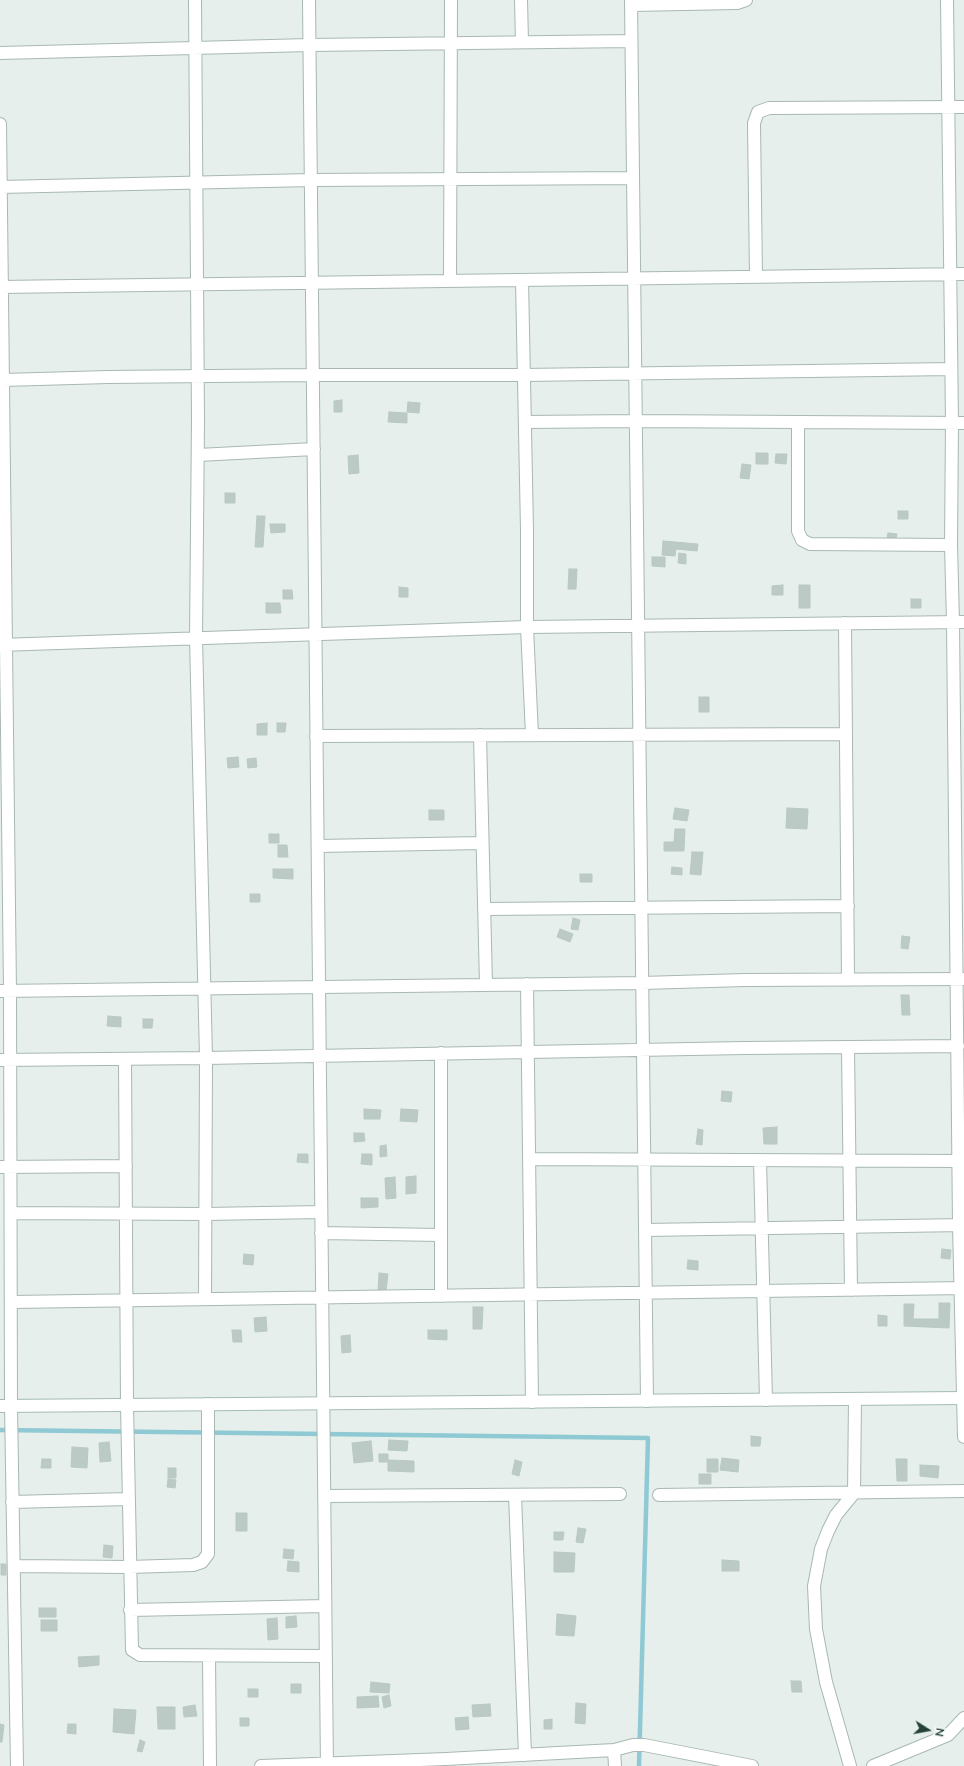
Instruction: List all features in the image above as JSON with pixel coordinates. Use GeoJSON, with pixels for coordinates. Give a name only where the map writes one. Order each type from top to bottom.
{"type":"FeatureCollection","features":[{"type":"Feature","properties":{"kind":"street"},"geometry":{"type":"LineString","coordinates":[[195,0],[198,283],[196,638],[206,1058],[205,1300]]}},
{"type":"Feature","properties":{"kind":"street"},"geometry":{"type":"LineString","coordinates":[[310,0],[309,45],[327,1765]]}},
{"type":"Feature","properties":{"kind":"street"},"geometry":{"type":"LineString","coordinates":[[450,281],[451,0]]}},
{"type":"Feature","properties":{"kind":"street"},"geometry":{"type":"LineString","coordinates":[[522,0],[522,42]]}},
{"type":"Feature","properties":{"kind":"street"},"geometry":{"type":"LineString","coordinates":[[647,1401],[631,2],[737,3],[746,0]]}},
{"type":"Feature","properties":{"kind":"street"},"geometry":{"type":"LineString","coordinates":[[947,0],[952,423],[951,545],[959,622],[960,979],[958,1046],[958,1160],[962,1225],[964,1437]]}},
{"type":"Feature","properties":{"kind":"street"},"geometry":{"type":"LineString","coordinates":[[0,53],[309,45],[631,40]]}},
{"type":"Feature","properties":{"kind":"street"},"geometry":{"type":"LineString","coordinates":[[756,277],[754,123],[758,112],[769,108],[964,107]]}},
{"type":"Feature","properties":{"kind":"street"},"geometry":{"type":"LineString","coordinates":[[0,124],[3,380],[5,1167],[11,1214],[12,1302],[6,1406],[14,1566],[17,1766]]}},
{"type":"Feature","properties":{"kind":"street"},"geometry":{"type":"LineString","coordinates":[[0,187],[197,184],[311,180],[633,178]]}},
{"type":"Feature","properties":{"kind":"street"},"geometry":{"type":"LineString","coordinates":[[1,287],[198,283],[964,274]]}},
{"type":"Feature","properties":{"kind":"street"},"geometry":{"type":"LineString","coordinates":[[522,280],[525,422],[526,627],[532,735]]}},
{"type":"Feature","properties":{"kind":"street"},"geometry":{"type":"LineString","coordinates":[[3,380],[108,377],[524,375],[951,369]]}},
{"type":"Feature","properties":{"kind":"street"},"geometry":{"type":"LineString","coordinates":[[525,422],[636,421],[964,423]]}},
{"type":"Feature","properties":{"kind":"street"},"geometry":{"type":"LineString","coordinates":[[798,423],[798,531],[802,540],[810,544],[951,545]]}},
{"type":"Feature","properties":{"kind":"street"},"geometry":{"type":"LineString","coordinates":[[198,455],[314,450]]}},
{"type":"Feature","properties":{"kind":"street"},"geometry":{"type":"LineString","coordinates":[[3,645],[526,627],[959,622]]}},
{"type":"Feature","properties":{"kind":"street"},"geometry":{"type":"LineString","coordinates":[[845,623],[848,980]]}},
{"type":"Feature","properties":{"kind":"street"},"geometry":{"type":"LineString","coordinates":[[316,736],[846,734]]}},
{"type":"Feature","properties":{"kind":"street"},"geometry":{"type":"LineString","coordinates":[[480,735],[486,985]]}},
{"type":"Feature","properties":{"kind":"street"},"geometry":{"type":"LineString","coordinates":[[318,846],[482,843]]}},
{"type":"Feature","properties":{"kind":"street"},"geometry":{"type":"LineString","coordinates":[[484,909],[848,906]]}},
{"type":"Feature","properties":{"kind":"street"},"geometry":{"type":"LineString","coordinates":[[5,991],[642,983],[745,980],[960,979]]}},
{"type":"Feature","properties":{"kind":"street"},"geometry":{"type":"LineString","coordinates":[[527,984],[532,1402]]}},
{"type":"Feature","properties":{"kind":"street"},"geometry":{"type":"LineString","coordinates":[[5,1060],[206,1058],[644,1049],[958,1046]]}},
{"type":"Feature","properties":{"kind":"street"},"geometry":{"type":"LineString","coordinates":[[848,1048],[851,1290]]}},
{"type":"Feature","properties":{"kind":"street"},"geometry":{"type":"LineString","coordinates":[[441,1053],[441,1296]]}},
{"type":"Feature","properties":{"kind":"street"},"geometry":{"type":"LineString","coordinates":[[125,1058],[128,1499],[132,1650],[136,1654],[140,1655],[325,1656]]}},
{"type":"Feature","properties":{"kind":"street"},"geometry":{"type":"LineString","coordinates":[[529,1158],[958,1160]]}},
{"type":"Feature","properties":{"kind":"street"},"geometry":{"type":"LineString","coordinates":[[760,1160],[766,1400]]}},
{"type":"Feature","properties":{"kind":"street"},"geometry":{"type":"LineString","coordinates":[[5,1167],[126,1166]]}},
{"type":"Feature","properties":{"kind":"street"},"geometry":{"type":"LineString","coordinates":[[11,1214],[206,1214],[321,1212]]}},
{"type":"Feature","properties":{"kind":"street"},"geometry":{"type":"LineString","coordinates":[[645,1230],[851,1228],[962,1225]]}},
{"type":"Feature","properties":{"kind":"street"},"geometry":{"type":"LineString","coordinates":[[321,1234],[441,1235]]}},
{"type":"Feature","properties":{"kind":"street"},"geometry":{"type":"LineString","coordinates":[[12,1302],[962,1288]]}},
{"type":"Feature","properties":{"kind":"street"},"geometry":{"type":"LineString","coordinates":[[6,1406],[964,1398]]}},
{"type":"Feature","properties":{"kind":"street"},"geometry":{"type":"LineString","coordinates":[[850,1766],[826,1682],[816,1629],[814,1586],[822,1548],[828,1531],[836,1516],[854,1493],[855,1399]]}},
{"type":"Feature","properties":{"kind":"street"},"geometry":{"type":"LineString","coordinates":[[14,1566],[129,1567],[193,1565],[202,1562],[208,1554],[208,1404]]}},
{"type":"Feature","properties":{"kind":"street"},"geometry":{"type":"LineString","coordinates":[[659,1495],[964,1491]]}},
{"type":"Feature","properties":{"kind":"street"},"geometry":{"type":"LineString","coordinates":[[324,1496],[620,1494]]}},
{"type":"Feature","properties":{"kind":"street"},"geometry":{"type":"LineString","coordinates":[[515,1495],[525,1755]]}},
{"type":"Feature","properties":{"kind":"street"},"geometry":{"type":"LineString","coordinates":[[12,1502],[128,1499]]}},
{"type":"Feature","properties":{"kind":"street"},"geometry":{"type":"LineString","coordinates":[[130,1610],[325,1606]]}},
{"type":"Feature","properties":{"kind":"street"},"geometry":{"type":"LineString","coordinates":[[209,1656],[210,1766]]}},
{"type":"Feature","properties":{"kind":"street"},"geometry":{"type":"LineString","coordinates":[[873,1766],[948,1734],[964,1718]]}},
{"type":"Feature","properties":{"kind":"street"},"geometry":{"type":"LineString","coordinates":[[260,1766],[447,1762],[525,1755],[614,1750],[644,1745],[752,1766]]}},
{"type":"Feature","properties":{"kind":"street"},"geometry":{"type":"LineString","coordinates":[[614,1750],[615,1766]]}},
{"type":"Feature","properties":{"kind":"building"},"geometry":{"type":"Polygon","coordinates":[[[342,400],[342,412],[334,412],[334,401],[342,400]]]}},
{"type":"Feature","properties":{"kind":"building"},"geometry":{"type":"Polygon","coordinates":[[[408,402],[420,403],[419,413],[407,412],[408,402]]]}},
{"type":"Feature","properties":{"kind":"building"},"geometry":{"type":"Polygon","coordinates":[[[389,412],[407,413],[407,423],[388,422],[389,412]]]}},
{"type":"Feature","properties":{"kind":"building"},"geometry":{"type":"Polygon","coordinates":[[[756,453],[768,453],[768,464],[756,464],[756,453]]]}},
{"type":"Feature","properties":{"kind":"building"},"geometry":{"type":"Polygon","coordinates":[[[776,454],[787,454],[786,464],[775,463],[776,454]]]}},
{"type":"Feature","properties":{"kind":"building"},"geometry":{"type":"Polygon","coordinates":[[[358,455],[359,473],[349,474],[348,456],[358,455]]]}},
{"type":"Feature","properties":{"kind":"building"},"geometry":{"type":"Polygon","coordinates":[[[742,464],[751,465],[749,479],[740,478],[742,464]]]}},
{"type":"Feature","properties":{"kind":"building"},"geometry":{"type":"Polygon","coordinates":[[[225,493],[235,493],[235,503],[225,503],[225,493]]]}},
{"type":"Feature","properties":{"kind":"building"},"geometry":{"type":"Polygon","coordinates":[[[898,511],[908,511],[908,519],[898,519],[898,511]]]}},
{"type":"Feature","properties":{"kind":"building"},"geometry":{"type":"Polygon","coordinates":[[[257,516],[265,516],[263,547],[255,547],[257,516]]]}},
{"type":"Feature","properties":{"kind":"building"},"geometry":{"type":"Polygon","coordinates":[[[270,524],[285,524],[285,532],[271,533],[270,524]]]}},
{"type":"Feature","properties":{"kind":"building"},"geometry":{"type":"Polygon","coordinates":[[[888,533],[897,534],[895,545],[886,544],[888,533]]]}},
{"type":"Feature","properties":{"kind":"building"},"geometry":{"type":"Polygon","coordinates":[[[663,541],[698,544],[697,551],[676,549],[675,556],[662,555],[663,541]]]}},
{"type":"Feature","properties":{"kind":"building"},"geometry":{"type":"Polygon","coordinates":[[[679,553],[686,554],[686,564],[678,563],[679,553]]]}},
{"type":"Feature","properties":{"kind":"building"},"geometry":{"type":"Polygon","coordinates":[[[652,557],[665,557],[665,567],[652,566],[652,557]]]}},
{"type":"Feature","properties":{"kind":"building"},"geometry":{"type":"Polygon","coordinates":[[[569,569],[577,569],[576,589],[568,589],[569,569]]]}},
{"type":"Feature","properties":{"kind":"building"},"geometry":{"type":"Polygon","coordinates":[[[783,585],[783,595],[772,595],[772,586],[783,585]]]}},
{"type":"Feature","properties":{"kind":"building"},"geometry":{"type":"Polygon","coordinates":[[[799,585],[810,585],[810,608],[799,608],[799,585]]]}},
{"type":"Feature","properties":{"kind":"building"},"geometry":{"type":"Polygon","coordinates":[[[399,587],[408,588],[408,597],[399,597],[399,587]]]}},
{"type":"Feature","properties":{"kind":"building"},"geometry":{"type":"Polygon","coordinates":[[[283,590],[292,590],[293,599],[283,599],[283,590]]]}},
{"type":"Feature","properties":{"kind":"building"},"geometry":{"type":"Polygon","coordinates":[[[911,599],[921,599],[921,608],[911,608],[911,599]]]}},
{"type":"Feature","properties":{"kind":"building"},"geometry":{"type":"Polygon","coordinates":[[[266,603],[280,603],[281,613],[266,613],[266,603]]]}},
{"type":"Feature","properties":{"kind":"building"},"geometry":{"type":"Polygon","coordinates":[[[699,697],[709,697],[709,712],[699,712],[699,697]]]}},
{"type":"Feature","properties":{"kind":"building"},"geometry":{"type":"Polygon","coordinates":[[[267,723],[267,735],[257,735],[257,724],[267,723]]]}},
{"type":"Feature","properties":{"kind":"building"},"geometry":{"type":"Polygon","coordinates":[[[277,723],[286,723],[285,732],[277,732],[277,723]]]}},
{"type":"Feature","properties":{"kind":"building"},"geometry":{"type":"Polygon","coordinates":[[[238,757],[239,767],[228,768],[227,758],[238,757]]]}},
{"type":"Feature","properties":{"kind":"building"},"geometry":{"type":"Polygon","coordinates":[[[256,758],[257,767],[248,768],[247,759],[256,758]]]}},
{"type":"Feature","properties":{"kind":"building"},"geometry":{"type":"Polygon","coordinates":[[[675,808],[689,810],[687,821],[673,819],[675,808]]]}},
{"type":"Feature","properties":{"kind":"building"},"geometry":{"type":"Polygon","coordinates":[[[787,808],[808,809],[807,829],[786,828],[787,808]]]}},
{"type":"Feature","properties":{"kind":"building"},"geometry":{"type":"Polygon","coordinates":[[[429,810],[444,810],[444,820],[429,820],[429,810]]]}},
{"type":"Feature","properties":{"kind":"building"},"geometry":{"type":"Polygon","coordinates":[[[675,829],[685,829],[684,851],[664,851],[664,842],[674,842],[675,829]]]}},
{"type":"Feature","properties":{"kind":"building"},"geometry":{"type":"Polygon","coordinates":[[[269,834],[279,834],[279,843],[269,843],[269,834]]]}},
{"type":"Feature","properties":{"kind":"building"},"geometry":{"type":"Polygon","coordinates":[[[278,845],[287,845],[288,857],[278,857],[278,845]]]}},
{"type":"Feature","properties":{"kind":"building"},"geometry":{"type":"Polygon","coordinates":[[[692,852],[703,852],[701,875],[690,874],[692,852]]]}},
{"type":"Feature","properties":{"kind":"building"},"geometry":{"type":"Polygon","coordinates":[[[672,867],[682,868],[682,875],[671,874],[672,867]]]}},
{"type":"Feature","properties":{"kind":"building"},"geometry":{"type":"Polygon","coordinates":[[[273,869],[293,869],[293,879],[273,878],[273,869]]]}},
{"type":"Feature","properties":{"kind":"building"},"geometry":{"type":"Polygon","coordinates":[[[580,874],[592,874],[592,882],[580,882],[580,874]]]}},
{"type":"Feature","properties":{"kind":"building"},"geometry":{"type":"Polygon","coordinates":[[[250,894],[260,894],[260,902],[250,902],[250,894]]]}},
{"type":"Feature","properties":{"kind":"building"},"geometry":{"type":"Polygon","coordinates":[[[573,918],[580,920],[578,930],[571,929],[573,918]]]}},
{"type":"Feature","properties":{"kind":"building"},"geometry":{"type":"Polygon","coordinates":[[[560,929],[573,934],[570,942],[557,937],[560,929]]]}},
{"type":"Feature","properties":{"kind":"building"},"geometry":{"type":"Polygon","coordinates":[[[902,936],[910,937],[908,949],[901,948],[902,936]]]}},
{"type":"Feature","properties":{"kind":"building"},"geometry":{"type":"Polygon","coordinates":[[[901,995],[909,995],[910,1015],[902,1015],[901,995]]]}},
{"type":"Feature","properties":{"kind":"building"},"geometry":{"type":"Polygon","coordinates":[[[108,1016],[121,1017],[121,1027],[107,1026],[108,1016]]]}},
{"type":"Feature","properties":{"kind":"building"},"geometry":{"type":"Polygon","coordinates":[[[143,1019],[153,1019],[152,1028],[143,1028],[143,1019]]]}},
{"type":"Feature","properties":{"kind":"building"},"geometry":{"type":"Polygon","coordinates":[[[722,1091],[732,1092],[731,1102],[721,1101],[722,1091]]]}},
{"type":"Feature","properties":{"kind":"building"},"geometry":{"type":"Polygon","coordinates":[[[364,1109],[381,1110],[380,1119],[364,1119],[364,1109]]]}},
{"type":"Feature","properties":{"kind":"building"},"geometry":{"type":"Polygon","coordinates":[[[401,1109],[418,1110],[417,1122],[400,1121],[401,1109]]]}},
{"type":"Feature","properties":{"kind":"building"},"geometry":{"type":"Polygon","coordinates":[[[777,1127],[777,1144],[764,1144],[763,1128],[777,1127]]]}},
{"type":"Feature","properties":{"kind":"building"},"geometry":{"type":"Polygon","coordinates":[[[698,1129],[703,1130],[702,1145],[696,1144],[698,1129]]]}},
{"type":"Feature","properties":{"kind":"building"},"geometry":{"type":"Polygon","coordinates":[[[354,1133],[364,1133],[365,1141],[354,1142],[354,1133]]]}},
{"type":"Feature","properties":{"kind":"building"},"geometry":{"type":"Polygon","coordinates":[[[386,1145],[387,1156],[380,1157],[380,1146],[386,1145]]]}},
{"type":"Feature","properties":{"kind":"building"},"geometry":{"type":"Polygon","coordinates":[[[298,1154],[308,1154],[308,1163],[297,1162],[298,1154]]]}},
{"type":"Feature","properties":{"kind":"building"},"geometry":{"type":"Polygon","coordinates":[[[362,1154],[372,1154],[372,1165],[361,1164],[362,1154]]]}},
{"type":"Feature","properties":{"kind":"building"},"geometry":{"type":"Polygon","coordinates":[[[416,1176],[416,1193],[406,1194],[406,1177],[416,1176]]]}},
{"type":"Feature","properties":{"kind":"building"},"geometry":{"type":"Polygon","coordinates":[[[395,1177],[396,1198],[386,1199],[385,1178],[395,1177]]]}},
{"type":"Feature","properties":{"kind":"building"},"geometry":{"type":"Polygon","coordinates":[[[361,1198],[378,1198],[378,1207],[361,1208],[361,1198]]]}},
{"type":"Feature","properties":{"kind":"building"},"geometry":{"type":"Polygon","coordinates":[[[942,1249],[951,1250],[950,1259],[941,1258],[942,1249]]]}},
{"type":"Feature","properties":{"kind":"building"},"geometry":{"type":"Polygon","coordinates":[[[244,1254],[254,1255],[253,1265],[243,1264],[244,1254]]]}},
{"type":"Feature","properties":{"kind":"building"},"geometry":{"type":"Polygon","coordinates":[[[688,1260],[698,1261],[698,1270],[687,1269],[688,1260]]]}},
{"type":"Feature","properties":{"kind":"building"},"geometry":{"type":"Polygon","coordinates":[[[379,1273],[388,1274],[386,1291],[378,1290],[379,1273]]]}},
{"type":"Feature","properties":{"kind":"building"},"geometry":{"type":"Polygon","coordinates":[[[939,1303],[950,1303],[949,1328],[904,1326],[904,1304],[914,1304],[913,1319],[939,1319],[939,1303]]]}},
{"type":"Feature","properties":{"kind":"building"},"geometry":{"type":"Polygon","coordinates":[[[473,1307],[483,1307],[482,1329],[473,1329],[473,1307]]]}},
{"type":"Feature","properties":{"kind":"building"},"geometry":{"type":"Polygon","coordinates":[[[878,1315],[887,1316],[887,1326],[878,1326],[878,1315]]]}},
{"type":"Feature","properties":{"kind":"building"},"geometry":{"type":"Polygon","coordinates":[[[266,1317],[267,1331],[255,1332],[254,1318],[266,1317]]]}},
{"type":"Feature","properties":{"kind":"building"},"geometry":{"type":"Polygon","coordinates":[[[232,1330],[241,1330],[242,1342],[233,1342],[232,1330]]]}},
{"type":"Feature","properties":{"kind":"building"},"geometry":{"type":"Polygon","coordinates":[[[428,1330],[447,1330],[447,1340],[428,1339],[428,1330]]]}},
{"type":"Feature","properties":{"kind":"building"},"geometry":{"type":"Polygon","coordinates":[[[350,1335],[351,1352],[342,1353],[341,1336],[350,1335]]]}},
{"type":"Feature","properties":{"kind":"building"},"geometry":{"type":"Polygon","coordinates":[[[751,1436],[761,1437],[760,1446],[751,1446],[751,1436]]]}},
{"type":"Feature","properties":{"kind":"building"},"geometry":{"type":"Polygon","coordinates":[[[389,1440],[408,1441],[407,1451],[388,1450],[389,1440]]]}},
{"type":"Feature","properties":{"kind":"building"},"geometry":{"type":"Polygon","coordinates":[[[371,1441],[373,1461],[354,1463],[352,1443],[371,1441]]]}},
{"type":"Feature","properties":{"kind":"building"},"geometry":{"type":"Polygon","coordinates":[[[109,1442],[111,1461],[100,1462],[99,1443],[109,1442]]]}},
{"type":"Feature","properties":{"kind":"building"},"geometry":{"type":"Polygon","coordinates":[[[72,1447],[88,1448],[87,1468],[71,1467],[72,1447]]]}},
{"type":"Feature","properties":{"kind":"building"},"geometry":{"type":"Polygon","coordinates":[[[379,1454],[388,1454],[388,1462],[379,1462],[379,1454]]]}},
{"type":"Feature","properties":{"kind":"building"},"geometry":{"type":"Polygon","coordinates":[[[722,1458],[739,1460],[738,1472],[720,1470],[722,1458]]]}},
{"type":"Feature","properties":{"kind":"building"},"geometry":{"type":"Polygon","coordinates":[[[42,1459],[51,1459],[51,1468],[41,1468],[42,1459]]]}},
{"type":"Feature","properties":{"kind":"building"},"geometry":{"type":"Polygon","coordinates":[[[707,1459],[718,1459],[718,1472],[707,1472],[707,1459]]]}},
{"type":"Feature","properties":{"kind":"building"},"geometry":{"type":"Polygon","coordinates":[[[896,1459],[907,1459],[907,1481],[897,1481],[896,1459]]]}},
{"type":"Feature","properties":{"kind":"building"},"geometry":{"type":"Polygon","coordinates":[[[388,1460],[414,1461],[414,1472],[388,1471],[388,1460]]]}},
{"type":"Feature","properties":{"kind":"building"},"geometry":{"type":"Polygon","coordinates":[[[515,1460],[522,1462],[519,1476],[512,1474],[515,1460]]]}},
{"type":"Feature","properties":{"kind":"building"},"geometry":{"type":"Polygon","coordinates":[[[920,1465],[939,1466],[938,1478],[920,1476],[920,1465]]]}},
{"type":"Feature","properties":{"kind":"building"},"geometry":{"type":"Polygon","coordinates":[[[168,1468],[176,1468],[176,1478],[168,1478],[168,1468]]]}},
{"type":"Feature","properties":{"kind":"building"},"geometry":{"type":"Polygon","coordinates":[[[699,1474],[711,1474],[711,1484],[699,1484],[699,1474]]]}},
{"type":"Feature","properties":{"kind":"building"},"geometry":{"type":"Polygon","coordinates":[[[168,1479],[176,1480],[175,1488],[167,1487],[168,1479]]]}},
{"type":"Feature","properties":{"kind":"building"},"geometry":{"type":"Polygon","coordinates":[[[236,1513],[247,1513],[247,1531],[236,1531],[236,1513]]]}},
{"type":"Feature","properties":{"kind":"building"},"geometry":{"type":"Polygon","coordinates":[[[578,1528],[586,1529],[583,1543],[576,1542],[578,1528]]]}},
{"type":"Feature","properties":{"kind":"building"},"geometry":{"type":"Polygon","coordinates":[[[554,1532],[564,1532],[563,1540],[554,1540],[554,1532]]]}},
{"type":"Feature","properties":{"kind":"building"},"geometry":{"type":"Polygon","coordinates":[[[104,1545],[113,1546],[112,1558],[103,1557],[104,1545]]]}},
{"type":"Feature","properties":{"kind":"building"},"geometry":{"type":"Polygon","coordinates":[[[284,1549],[294,1550],[293,1559],[283,1558],[284,1549]]]}},
{"type":"Feature","properties":{"kind":"building"},"geometry":{"type":"Polygon","coordinates":[[[554,1552],[575,1553],[574,1572],[554,1572],[554,1552]]]}},
{"type":"Feature","properties":{"kind":"building"},"geometry":{"type":"Polygon","coordinates":[[[722,1560],[739,1561],[739,1571],[722,1571],[722,1560]]]}},
{"type":"Feature","properties":{"kind":"building"},"geometry":{"type":"Polygon","coordinates":[[[288,1561],[299,1562],[299,1572],[287,1571],[288,1561]]]}},
{"type":"Feature","properties":{"kind":"building"},"geometry":{"type":"Polygon","coordinates":[[[1,1564],[6,1564],[6,1575],[1,1575],[1,1564]]]}},
{"type":"Feature","properties":{"kind":"building"},"geometry":{"type":"Polygon","coordinates":[[[39,1608],[56,1608],[56,1617],[39,1617],[39,1608]]]}},
{"type":"Feature","properties":{"kind":"building"},"geometry":{"type":"Polygon","coordinates":[[[557,1614],[576,1616],[574,1636],[556,1635],[557,1614]]]}},
{"type":"Feature","properties":{"kind":"building"},"geometry":{"type":"Polygon","coordinates":[[[296,1616],[297,1627],[286,1628],[286,1617],[296,1616]]]}},
{"type":"Feature","properties":{"kind":"building"},"geometry":{"type":"Polygon","coordinates":[[[277,1618],[278,1639],[268,1640],[267,1619],[277,1618]]]}},
{"type":"Feature","properties":{"kind":"building"},"geometry":{"type":"Polygon","coordinates":[[[41,1620],[57,1620],[57,1631],[41,1631],[41,1620]]]}},
{"type":"Feature","properties":{"kind":"building"},"geometry":{"type":"Polygon","coordinates":[[[99,1656],[99,1665],[79,1667],[78,1657],[99,1656]]]}},
{"type":"Feature","properties":{"kind":"building"},"geometry":{"type":"Polygon","coordinates":[[[791,1681],[801,1681],[802,1692],[792,1692],[791,1681]]]}},
{"type":"Feature","properties":{"kind":"building"},"geometry":{"type":"Polygon","coordinates":[[[371,1682],[390,1684],[389,1693],[370,1692],[371,1682]]]}},
{"type":"Feature","properties":{"kind":"building"},"geometry":{"type":"Polygon","coordinates":[[[291,1684],[301,1684],[301,1693],[291,1693],[291,1684]]]}},
{"type":"Feature","properties":{"kind":"building"},"geometry":{"type":"Polygon","coordinates":[[[248,1689],[258,1689],[258,1697],[248,1697],[248,1689]]]}},
{"type":"Feature","properties":{"kind":"building"},"geometry":{"type":"Polygon","coordinates":[[[389,1695],[391,1706],[384,1708],[382,1697],[389,1695]]]}},
{"type":"Feature","properties":{"kind":"building"},"geometry":{"type":"Polygon","coordinates":[[[378,1696],[379,1707],[357,1708],[357,1697],[378,1696]]]}},
{"type":"Feature","properties":{"kind":"building"},"geometry":{"type":"Polygon","coordinates":[[[576,1703],[586,1704],[585,1724],[575,1723],[576,1703]]]}},
{"type":"Feature","properties":{"kind":"building"},"geometry":{"type":"Polygon","coordinates":[[[490,1704],[491,1716],[473,1717],[472,1705],[490,1704]]]}},
{"type":"Feature","properties":{"kind":"building"},"geometry":{"type":"Polygon","coordinates":[[[195,1705],[197,1716],[184,1717],[183,1707],[195,1705]]]}},
{"type":"Feature","properties":{"kind":"building"},"geometry":{"type":"Polygon","coordinates":[[[157,1707],[175,1707],[175,1729],[158,1729],[157,1707]]]}},
{"type":"Feature","properties":{"kind":"building"},"geometry":{"type":"Polygon","coordinates":[[[114,1709],[136,1710],[134,1734],[113,1732],[114,1709]]]}},
{"type":"Feature","properties":{"kind":"building"},"geometry":{"type":"Polygon","coordinates":[[[468,1717],[469,1729],[456,1730],[455,1718],[468,1717]]]}},
{"type":"Feature","properties":{"kind":"building"},"geometry":{"type":"Polygon","coordinates":[[[240,1718],[249,1718],[249,1726],[240,1726],[240,1718]]]}},
{"type":"Feature","properties":{"kind":"building"},"geometry":{"type":"Polygon","coordinates":[[[552,1719],[552,1729],[544,1729],[544,1720],[552,1719]]]}},
{"type":"Feature","properties":{"kind":"building"},"geometry":{"type":"Polygon","coordinates":[[[0,1724],[4,1725],[2,1742],[0,1742],[0,1724]]]}},
{"type":"Feature","properties":{"kind":"building"},"geometry":{"type":"Polygon","coordinates":[[[68,1724],[76,1724],[76,1734],[67,1733],[68,1724]]]}},
{"type":"Feature","properties":{"kind":"building"},"geometry":{"type":"Polygon","coordinates":[[[140,1740],[145,1742],[142,1752],[137,1751],[140,1740]]]}},
{"type":"Feature","properties":{"kind":"waterway"},"geometry":{"type":"LineString","coordinates":[[0,1430],[648,1438],[639,1766]]}}]}
